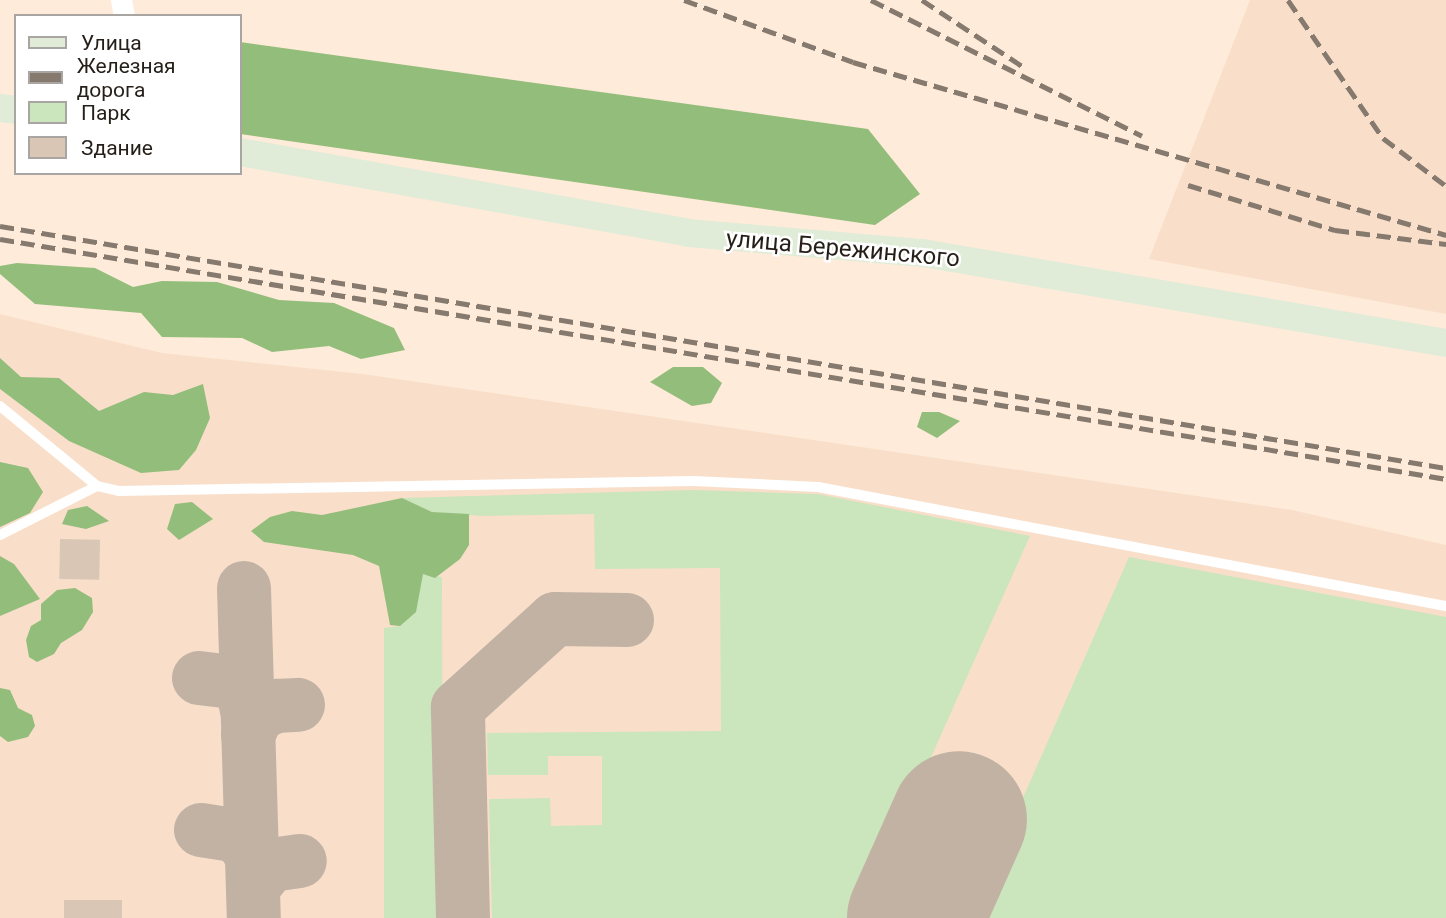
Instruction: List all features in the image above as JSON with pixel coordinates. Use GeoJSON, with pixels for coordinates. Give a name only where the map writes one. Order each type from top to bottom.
{"type":"FeatureCollection","features":[{"type":"Feature","properties":{"kind":"main road","name":"улица Бережинского"},"geometry":{"type":"LineString","coordinates":[[242,152],[675,231],[737,240],[923,253],[1446,343]]}},
{"type":"Feature","properties":{"kind":"lane"},"geometry":{"type":"LineString","coordinates":[[0,407],[97,486],[118,491],[692,481],[818,486],[1446,606]]}},
{"type":"Feature","properties":{"kind":"lane"},"geometry":{"type":"LineString","coordinates":[[0,535],[97,486]]}},
{"type":"Feature","properties":{"kind":"shaded area"},"geometry":{"type":"Polygon","coordinates":[[[1250,0],[1446,0],[1446,314],[1149,259],[1250,0]]]}},
{"type":"Feature","properties":{"kind":"shaded area"},"geometry":{"type":"Polygon","coordinates":[[[0,314],[162,353],[363,374],[1292,510],[1446,545],[1446,918],[0,918],[0,314]]]}},
{"type":"Feature","properties":{"kind":"green space"},"geometry":{"type":"Polygon","coordinates":[[[242,42],[868,129],[920,194],[875,225],[242,134],[242,42]]]}},
{"type":"Feature","properties":{"kind":"green space"},"geometry":{"type":"Polygon","coordinates":[[[17,263],[95,268],[133,287],[162,281],[217,282],[279,300],[334,303],[394,328],[405,350],[361,359],[329,346],[272,352],[242,338],[162,337],[141,313],[35,304],[0,274],[0,266],[17,263]]]}},
{"type":"Feature","properties":{"kind":"green space"},"geometry":{"type":"Polygon","coordinates":[[[0,358],[21,377],[59,378],[99,411],[144,392],[173,395],[203,384],[210,418],[196,450],[179,470],[141,473],[69,441],[0,389],[0,358]]]}},
{"type":"Feature","properties":{"kind":"green space"},"geometry":{"type":"Polygon","coordinates":[[[673,367],[703,367],[722,383],[711,403],[692,406],[650,382],[673,367]]]}},
{"type":"Feature","properties":{"kind":"green space"},"geometry":{"type":"Polygon","coordinates":[[[922,412],[939,412],[960,421],[937,438],[917,427],[922,412]]]}},
{"type":"Feature","properties":{"kind":"green space"},"geometry":{"type":"Polygon","coordinates":[[[0,462],[28,468],[43,492],[30,513],[0,527],[0,462]]]}},
{"type":"Feature","properties":{"kind":"green space"},"geometry":{"type":"Polygon","coordinates":[[[693,490],[818,494],[1030,536],[859,918],[492,918],[489,799],[550,798],[551,826],[602,825],[602,756],[548,756],[548,775],[488,775],[487,733],[721,731],[720,568],[595,569],[594,514],[482,516],[432,512],[402,498],[693,490]]]}},
{"type":"Feature","properties":{"kind":"green space"},"geometry":{"type":"Polygon","coordinates":[[[402,498],[432,512],[469,514],[469,545],[460,559],[435,578],[423,574],[416,612],[400,626],[390,625],[379,566],[353,555],[264,542],[251,531],[270,517],[292,511],[322,515],[402,498]]]}},
{"type":"Feature","properties":{"kind":"green space"},"geometry":{"type":"Polygon","coordinates":[[[192,502],[213,519],[179,540],[167,529],[175,504],[192,502]]]}},
{"type":"Feature","properties":{"kind":"green space"},"geometry":{"type":"Polygon","coordinates":[[[87,506],[109,521],[86,529],[62,524],[68,510],[87,506]]]}},
{"type":"Feature","properties":{"kind":"green space"},"geometry":{"type":"Polygon","coordinates":[[[0,556],[14,564],[40,599],[0,616],[0,556]]]}},
{"type":"Feature","properties":{"kind":"green space"},"geometry":{"type":"Polygon","coordinates":[[[1129,557],[1446,617],[1446,918],[970,918],[1129,557]]]}},
{"type":"Feature","properties":{"kind":"green space"},"geometry":{"type":"Polygon","coordinates":[[[423,574],[442,577],[443,918],[384,918],[384,628],[400,626],[423,574]]]}},
{"type":"Feature","properties":{"kind":"green space"},"geometry":{"type":"Polygon","coordinates":[[[75,588],[92,598],[93,612],[82,630],[61,643],[54,654],[37,662],[29,657],[26,640],[31,626],[41,620],[41,604],[57,590],[75,588]]]}},
{"type":"Feature","properties":{"kind":"green space"},"geometry":{"type":"Polygon","coordinates":[[[0,688],[10,690],[18,708],[32,715],[35,726],[28,737],[8,742],[0,736],[0,688]]]}},
{"type":"Feature","properties":{"kind":"building"},"geometry":{"type":"Polygon","coordinates":[[[60,539],[100,540],[99,580],[59,579],[60,539]]]}},
{"type":"Feature","properties":{"kind":"building"},"geometry":{"type":"Polygon","coordinates":[[[64,900],[122,900],[122,918],[64,918],[64,900]]]}},
{"type":"Feature","properties":{"kind":"taxiway"},"geometry":{"type":"LineString","coordinates":[[244,588],[254,918]]}},
{"type":"Feature","properties":{"kind":"taxiway"},"geometry":{"type":"LineString","coordinates":[[463,918],[458,707],[555,619],[627,620]]}},
{"type":"Feature","properties":{"kind":"taxiway"},"geometry":{"type":"LineString","coordinates":[[199,678],[232,682],[244,695],[247,710]]}},
{"type":"Feature","properties":{"kind":"taxiway"},"geometry":{"type":"LineString","coordinates":[[248,735],[258,714],[276,706],[298,705]]}},
{"type":"Feature","properties":{"kind":"taxiway"},"geometry":{"type":"LineString","coordinates":[[201,830],[239,836],[252,856]]}},
{"type":"Feature","properties":{"kind":"taxiway"},"geometry":{"type":"LineString","coordinates":[[253,887],[271,865],[300,861]]}},
{"type":"Feature","properties":{"kind":"runway"},"geometry":{"type":"LineString","coordinates":[[915,918],[959,819]]}},
{"type":"Feature","properties":{"kind":"railway"},"geometry":{"type":"LineString","coordinates":[[684,0],[853,62],[1446,235]]}},
{"type":"Feature","properties":{"kind":"railway"},"geometry":{"type":"LineString","coordinates":[[871,0],[1142,136]]}},
{"type":"Feature","properties":{"kind":"railway"},"geometry":{"type":"LineString","coordinates":[[922,0],[1022,66]]}},
{"type":"Feature","properties":{"kind":"railway"},"geometry":{"type":"LineString","coordinates":[[1288,0],[1383,138],[1446,186]]}},
{"type":"Feature","properties":{"kind":"railway"},"geometry":{"type":"LineString","coordinates":[[1188,185],[1335,230],[1446,244]]}},
{"type":"Feature","properties":{"kind":"railway"},"geometry":{"type":"LineString","coordinates":[[0,226],[1446,468]]}},
{"type":"Feature","properties":{"kind":"railway"},"geometry":{"type":"LineString","coordinates":[[0,239],[1446,479]]}}]}
